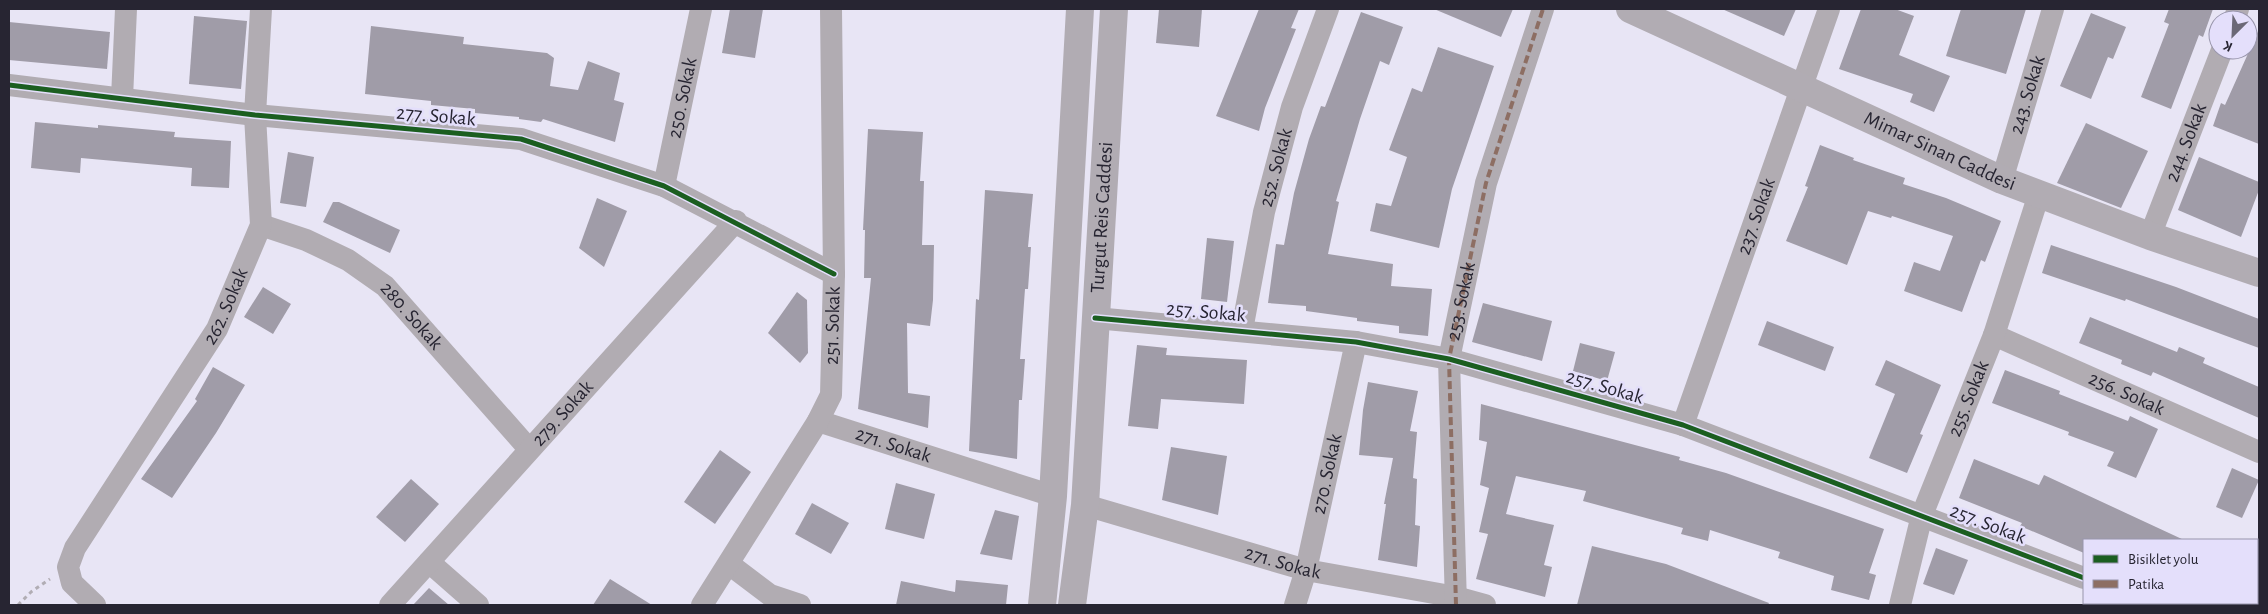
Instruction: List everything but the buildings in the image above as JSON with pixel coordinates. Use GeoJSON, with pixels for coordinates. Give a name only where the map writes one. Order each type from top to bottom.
{"type":"FeatureCollection","features":[{"type":"Feature","properties":{"kind":"main road","name":"Turgut Reis Caddesi"},"geometry":{"type":"LineString","coordinates":[[1042,605],[1053,496],[1080,9]]}},
{"type":"Feature","properties":{"kind":"main road","name":"Turgut Reis Caddesi"},"geometry":{"type":"LineString","coordinates":[[1072,605],[1085,505],[1114,9]]}},
{"type":"Feature","properties":{"kind":"main road","name":"Mimar Sinan Caddesi"},"geometry":{"type":"LineString","coordinates":[[1630,9],[2002,180],[2150,236],[2259,274]]}},
{"type":"Feature","properties":{"kind":"street"},"geometry":{"type":"LineString","coordinates":[[122,98],[126,9]]}},
{"type":"Feature","properties":{"kind":"street","name":"262. Sokak"},"geometry":{"type":"LineString","coordinates":[[68,567],[75,548],[217,329],[261,225],[255,115],[261,9]]}},
{"type":"Feature","properties":{"kind":"street","name":"250. Sokak"},"geometry":{"type":"LineString","coordinates":[[664,186],[701,9]]}},
{"type":"Feature","properties":{"kind":"street","name":"251. Sokak"},"geometry":{"type":"LineString","coordinates":[[702,605],[730,564],[818,421],[831,395],[834,274],[832,9]]}},
{"type":"Feature","properties":{"kind":"street","name":"252. Sokak"},"geometry":{"type":"LineString","coordinates":[[1242,330],[1264,212],[1292,107],[1328,9]]}},
{"type":"Feature","properties":{"kind":"street","name":"253. Sokak"},"geometry":{"type":"LineString","coordinates":[[1456,601],[1449,359],[1486,183],[1543,9]]}},
{"type":"Feature","properties":{"kind":"street","name":"237. Sokak"},"geometry":{"type":"LineString","coordinates":[[1683,425],[1829,9]]}},
{"type":"Feature","properties":{"kind":"street","name":"243. Sokak"},"geometry":{"type":"LineString","coordinates":[[2002,180],[2053,9]]}},
{"type":"Feature","properties":{"kind":"street","name":"244. Sokak"},"geometry":{"type":"LineString","coordinates":[[2150,236],[2218,60]]}},
{"type":"Feature","properties":{"kind":"street","name":"277. Sokak"},"geometry":{"type":"LineString","coordinates":[[9,85],[255,115],[521,139],[664,186],[736,221],[834,274]]}},
{"type":"Feature","properties":{"kind":"street","name":"255. Sokak"},"geometry":{"type":"LineString","coordinates":[[1900,605],[1922,515],[1994,335],[2039,194]]}},
{"type":"Feature","properties":{"kind":"street","name":"279. Sokak"},"geometry":{"type":"LineString","coordinates":[[390,605],[736,221]]}},
{"type":"Feature","properties":{"kind":"street","name":"280. Sokak"},"geometry":{"type":"LineString","coordinates":[[261,225],[306,240],[348,260],[385,286],[529,449]]}},
{"type":"Feature","properties":{"kind":"street","name":"257. Sokak"},"geometry":{"type":"LineString","coordinates":[[1095,318],[1242,330],[1356,342],[1449,359],[1683,425],[2083,578]]}},
{"type":"Feature","properties":{"kind":"street","name":"256. Sokak"},"geometry":{"type":"LineString","coordinates":[[1994,335],[2259,452]]}},
{"type":"Feature","properties":{"kind":"street","name":"270. Sokak"},"geometry":{"type":"LineString","coordinates":[[1295,605],[1306,570],[1356,342]]}},
{"type":"Feature","properties":{"kind":"street","name":"271. Sokak"},"geometry":{"type":"LineString","coordinates":[[818,421],[918,451],[1053,496]]}},
{"type":"Feature","properties":{"kind":"street","name":"271. Sokak"},"geometry":{"type":"LineString","coordinates":[[1085,505],[1306,570],[1456,601],[1485,605]]}},
{"type":"Feature","properties":{"kind":"street"},"geometry":{"type":"LineString","coordinates":[[429,562],[478,605]]}},
{"type":"Feature","properties":{"kind":"street"},"geometry":{"type":"LineString","coordinates":[[730,564],[770,595],[800,605]]}},
{"type":"Feature","properties":{"kind":"street"},"geometry":{"type":"LineString","coordinates":[[68,567],[72,583],[95,605]]}},
{"type":"Feature","properties":{"kind":"path"},"geometry":{"type":"LineString","coordinates":[[18,605],[30,592],[68,567]]}},
{"type":"Feature","properties":{"kind":"marked path"},"geometry":{"type":"LineString","coordinates":[[1456,605],[1449,359],[1486,183],[1543,9]]}},
{"type":"Feature","properties":{"kind":"cycle path"},"geometry":{"type":"LineString","coordinates":[[9,85],[255,115],[521,139],[664,186],[834,274]]}},
{"type":"Feature","properties":{"kind":"cycle path"},"geometry":{"type":"LineString","coordinates":[[1095,318],[1356,342],[1449,359],[1683,425],[2083,578]]}}]}
